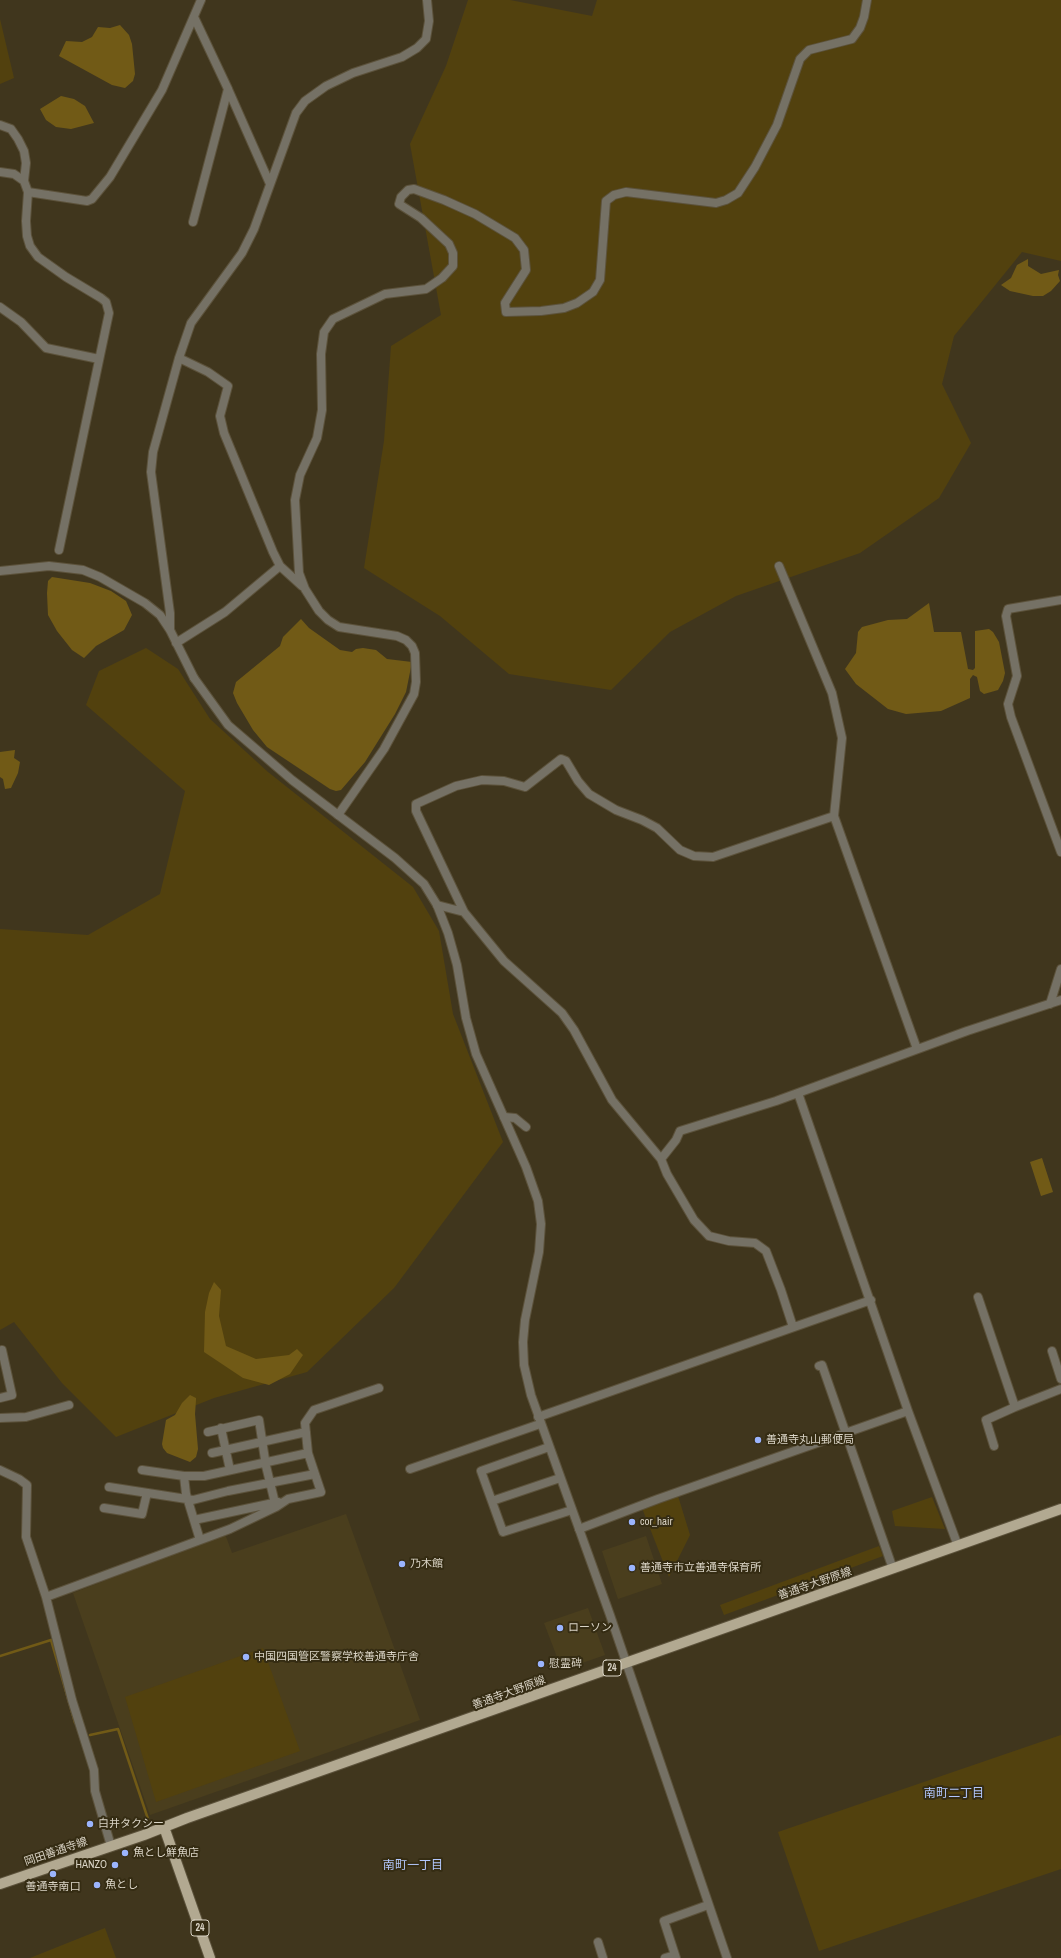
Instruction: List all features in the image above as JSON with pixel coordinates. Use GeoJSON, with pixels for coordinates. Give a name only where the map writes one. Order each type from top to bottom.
{"type":"FeatureCollection","features":[{"type":"Feature","properties":{"kind":"main road","name":"善通寺大野原線"},"geometry":{"type":"LineString","coordinates":[[164,1827],[1061,1509]]}},
{"type":"Feature","properties":{"kind":"main road","name":"岡田善通寺線"},"geometry":{"type":"LineString","coordinates":[[0,1884],[164,1827]]}},
{"type":"Feature","properties":{"kind":"main road","name":"24"},"geometry":{"type":"LineString","coordinates":[[164,1827],[210,1958]]}},
{"type":"Feature","properties":{"kind":"street"},"geometry":{"type":"LineString","coordinates":[[28,192],[87,201],[92,199],[110,177],[162,90],[201,0]]}},
{"type":"Feature","properties":{"kind":"street"},"geometry":{"type":"LineString","coordinates":[[170,630],[170,613],[151,472],[153,452],[179,358],[191,323],[242,253],[254,229],[296,113],[305,102],[326,86],[353,73],[402,58],[417,48],[426,39],[429,21],[427,0]]}},
{"type":"Feature","properties":{"kind":"street"},"geometry":{"type":"LineString","coordinates":[[338,815],[384,749],[414,694],[416,682],[415,653],[412,646],[406,640],[397,636],[339,627],[328,620],[319,611],[305,589],[298,573],[295,500],[300,475],[317,438],[322,410],[321,354],[324,332],[333,319],[345,312],[385,294],[426,289],[442,278],[453,266],[453,253],[449,244],[421,218],[399,204],[401,197],[408,190],[414,189],[460,207],[515,238],[524,250],[526,270],[505,303],[506,312],[541,311],[564,308],[577,303],[593,292],[600,280],[606,201],[614,195],[626,192],[716,203],[726,200],[738,193],[755,167],[777,125],[800,59],[809,50],[852,39],[860,28],[864,17],[867,0]]}},
{"type":"Feature","properties":{"kind":"street"},"geometry":{"type":"LineString","coordinates":[[194,17],[270,184]]}},
{"type":"Feature","properties":{"kind":"street"},"geometry":{"type":"LineString","coordinates":[[193,222],[228,89]]}},
{"type":"Feature","properties":{"kind":"street"},"geometry":{"type":"LineString","coordinates":[[0,125],[11,129],[24,151],[26,163],[24,181],[28,192],[26,221],[27,236],[30,246],[38,257],[106,302],[109,313],[59,550]]}},
{"type":"Feature","properties":{"kind":"street"},"geometry":{"type":"LineString","coordinates":[[0,172],[14,174],[24,181]]}},
{"type":"Feature","properties":{"kind":"street"},"geometry":{"type":"LineString","coordinates":[[0,307],[21,322],[46,348],[99,360]]}},
{"type":"Feature","properties":{"kind":"street"},"geometry":{"type":"LineString","coordinates":[[179,358],[208,372],[228,386],[220,416],[224,433],[280,566],[305,589]]}},
{"type":"Feature","properties":{"kind":"street"},"geometry":{"type":"LineString","coordinates":[[0,571],[38,566],[83,570],[100,577],[145,603],[160,616],[170,630],[194,678],[228,725],[292,780],[395,858],[424,884],[437,905],[448,933],[457,965],[466,1018],[476,1054],[526,1167],[538,1201],[541,1224],[539,1252],[522,1342],[524,1364],[539,1421],[610,1615],[625,1663],[727,1958]]}},
{"type":"Feature","properties":{"kind":"street"},"geometry":{"type":"LineString","coordinates":[[176,643],[225,612],[280,566]]}},
{"type":"Feature","properties":{"kind":"street"},"geometry":{"type":"LineString","coordinates":[[779,566],[827,676],[838,717],[842,750],[834,816],[917,1049]]}},
{"type":"Feature","properties":{"kind":"street"},"geometry":{"type":"LineString","coordinates":[[1061,600],[1008,609],[1006,616],[1017,676],[1008,704],[1011,717],[1061,852]]}},
{"type":"Feature","properties":{"kind":"street"},"geometry":{"type":"LineString","coordinates":[[793,1327],[766,1251],[755,1243],[729,1241],[709,1236],[694,1220],[667,1174],[661,1159],[612,1100],[574,1030],[562,1013],[504,961],[464,912],[416,811],[416,804],[456,786],[482,780],[504,781],[525,787],[561,759],[566,761],[578,781],[590,794],[616,810],[642,820],[657,828],[680,850],[694,856],[713,857],[834,816]]}},
{"type":"Feature","properties":{"kind":"street"},"geometry":{"type":"LineString","coordinates":[[437,905],[464,912]]}},
{"type":"Feature","properties":{"kind":"street"},"geometry":{"type":"LineString","coordinates":[[1050,1004],[1061,969]]}},
{"type":"Feature","properties":{"kind":"street"},"geometry":{"type":"LineString","coordinates":[[661,1159],[676,1140],[680,1131],[798,1093],[917,1049],[1061,1000]]}},
{"type":"Feature","properties":{"kind":"street"},"geometry":{"type":"LineString","coordinates":[[798,1093],[871,1300],[908,1411],[958,1546]]}},
{"type":"Feature","properties":{"kind":"street"},"geometry":{"type":"LineString","coordinates":[[504,1117],[515,1118],[526,1127]]}},
{"type":"Feature","properties":{"kind":"street"},"geometry":{"type":"LineString","coordinates":[[978,1297],[1016,1407]]}},
{"type":"Feature","properties":{"kind":"street"},"geometry":{"type":"LineString","coordinates":[[410,1469],[793,1327],[871,1300]]}},
{"type":"Feature","properties":{"kind":"street"},"geometry":{"type":"LineString","coordinates":[[0,1398],[12,1395],[2,1350]]}},
{"type":"Feature","properties":{"kind":"street"},"geometry":{"type":"LineString","coordinates":[[1052,1352],[1061,1379]]}},
{"type":"Feature","properties":{"kind":"street"},"geometry":{"type":"LineString","coordinates":[[819,1366],[822,1365],[893,1569]]}},
{"type":"Feature","properties":{"kind":"street"},"geometry":{"type":"LineString","coordinates":[[46,1597],[230,1529],[288,1498],[321,1492],[308,1453],[305,1423],[314,1410],[379,1388]]}},
{"type":"Feature","properties":{"kind":"street"},"geometry":{"type":"LineString","coordinates":[[994,1446],[986,1420],[1061,1389]]}},
{"type":"Feature","properties":{"kind":"street"},"geometry":{"type":"LineString","coordinates":[[0,1418],[26,1417],[69,1405]]}},
{"type":"Feature","properties":{"kind":"street"},"geometry":{"type":"LineString","coordinates":[[579,1529],[845,1432],[908,1411]]}},
{"type":"Feature","properties":{"kind":"street"},"geometry":{"type":"LineString","coordinates":[[208,1432],[259,1420],[262,1442],[275,1503]]}},
{"type":"Feature","properties":{"kind":"street"},"geometry":{"type":"LineString","coordinates":[[221,1428],[230,1470]]}},
{"type":"Feature","properties":{"kind":"street"},"geometry":{"type":"LineString","coordinates":[[212,1454],[306,1432]]}},
{"type":"Feature","properties":{"kind":"street"},"geometry":{"type":"LineString","coordinates":[[548,1447],[482,1471],[503,1532],[572,1510]]}},
{"type":"Feature","properties":{"kind":"street"},"geometry":{"type":"LineString","coordinates":[[142,1470],[184,1476],[204,1476],[308,1453]]}},
{"type":"Feature","properties":{"kind":"street"},"geometry":{"type":"LineString","coordinates":[[0,1470],[19,1479],[27,1485],[26,1537],[46,1597],[72,1700],[94,1770],[95,1791],[111,1846]]}},
{"type":"Feature","properties":{"kind":"street"},"geometry":{"type":"LineString","coordinates":[[109,1487],[193,1500],[270,1482],[315,1474]]}},
{"type":"Feature","properties":{"kind":"street"},"geometry":{"type":"LineString","coordinates":[[184,1476],[187,1499],[200,1540]]}},
{"type":"Feature","properties":{"kind":"street"},"geometry":{"type":"LineString","coordinates":[[492,1501],[560,1478]]}},
{"type":"Feature","properties":{"kind":"street"},"geometry":{"type":"LineString","coordinates":[[104,1508],[142,1514],[147,1493]]}},
{"type":"Feature","properties":{"kind":"street"},"geometry":{"type":"LineString","coordinates":[[194,1520],[284,1501]]}},
{"type":"Feature","properties":{"kind":"street"},"geometry":{"type":"LineString","coordinates":[[665,1958],[675,1956],[664,1921],[708,1905]]}},
{"type":"Feature","properties":{"kind":"street"},"geometry":{"type":"LineString","coordinates":[[598,1942],[601,1957]]}},
{"type":"Feature","properties":{"kind":"shaded area"},"geometry":{"type":"Polygon","coordinates":[[[468,0],[510,0],[592,16],[597,0],[1061,0],[1061,261],[1022,252],[954,336],[942,384],[971,443],[939,498],[860,553],[736,596],[670,632],[611,690],[509,674],[440,616],[364,568],[384,441],[391,346],[441,315],[410,144],[446,66],[468,0]]]}},
{"type":"Feature","properties":{"kind":"shaded area"},"geometry":{"type":"Polygon","coordinates":[[[0,19],[14,78],[0,84],[0,19]]]}},
{"type":"Feature","properties":{"kind":"shaded area"},"geometry":{"type":"Polygon","coordinates":[[[120,25],[129,35],[132,44],[135,74],[133,81],[125,88],[112,85],[59,56],[66,41],[82,42],[92,37],[98,27],[110,28],[120,25]]]}},
{"type":"Feature","properties":{"kind":"shaded area"},"geometry":{"type":"Polygon","coordinates":[[[61,96],[74,99],[85,106],[94,123],[71,129],[56,127],[46,120],[40,109],[61,96]]]}},
{"type":"Feature","properties":{"kind":"shaded area"},"geometry":{"type":"Polygon","coordinates":[[[1028,259],[1028,266],[1041,274],[1059,270],[1058,275],[1060,281],[1051,291],[1043,296],[1033,296],[1010,291],[1001,285],[1011,278],[1017,265],[1028,259]]]}},
{"type":"Feature","properties":{"kind":"shaded area"},"geometry":{"type":"Polygon","coordinates":[[[52,577],[90,583],[111,591],[126,601],[132,615],[124,630],[96,646],[84,658],[72,650],[57,631],[48,615],[48,581],[52,577]]]}},
{"type":"Feature","properties":{"kind":"shaded area"},"geometry":{"type":"Polygon","coordinates":[[[929,603],[934,632],[961,632],[968,669],[973,670],[975,668],[975,631],[989,629],[993,632],[999,642],[1005,673],[1003,681],[998,690],[984,694],[980,691],[977,677],[973,675],[970,679],[970,698],[941,711],[906,714],[888,709],[856,684],[845,669],[856,653],[858,632],[862,627],[888,620],[907,619],[929,603]]]}},
{"type":"Feature","properties":{"kind":"shaded area"},"geometry":{"type":"Polygon","coordinates":[[[301,619],[309,628],[340,650],[352,652],[356,649],[363,648],[376,650],[387,659],[412,662],[406,692],[395,714],[365,762],[341,790],[336,791],[330,789],[267,747],[253,730],[237,703],[233,693],[236,682],[280,646],[283,637],[301,619]]]}},
{"type":"Feature","properties":{"kind":"shaded area"},"geometry":{"type":"Polygon","coordinates":[[[146,648],[178,669],[210,719],[268,772],[413,887],[439,931],[453,1014],[503,1142],[394,1288],[307,1372],[214,1398],[116,1437],[62,1383],[14,1322],[0,1330],[0,929],[88,935],[160,894],[185,791],[86,705],[99,671],[146,648]]]}},
{"type":"Feature","properties":{"kind":"shaded area"},"geometry":{"type":"Polygon","coordinates":[[[15,750],[14,758],[20,762],[18,773],[11,788],[5,789],[3,779],[0,777],[0,752],[15,750]]]}},
{"type":"Feature","properties":{"kind":"shaded area"},"geometry":{"type":"Polygon","coordinates":[[[1042,1158],[1053,1192],[1041,1196],[1030,1162],[1042,1158]]]}},
{"type":"Feature","properties":{"kind":"shaded area"},"geometry":{"type":"Polygon","coordinates":[[[214,1282],[221,1290],[219,1316],[226,1346],[256,1359],[289,1355],[297,1349],[303,1355],[290,1374],[269,1385],[243,1378],[204,1352],[205,1312],[209,1293],[214,1282]]]}},
{"type":"Feature","properties":{"kind":"shaded area"},"geometry":{"type":"Polygon","coordinates":[[[190,1395],[196,1398],[195,1414],[198,1449],[196,1457],[190,1462],[167,1453],[162,1444],[166,1420],[175,1415],[182,1403],[190,1395]]]}},
{"type":"Feature","properties":{"kind":"shaded area"},"geometry":{"type":"Polygon","coordinates":[[[678,1496],[690,1535],[669,1577],[642,1508],[678,1496]]]}},
{"type":"Feature","properties":{"kind":"shaded area"},"geometry":{"type":"Polygon","coordinates":[[[932,1497],[945,1529],[895,1526],[892,1511],[932,1497]]]}},
{"type":"Feature","properties":{"kind":"shaded area","name":"中国四国管区警察学校善通寺庁舎"},"geometry":{"type":"Polygon","coordinates":[[[346,1514],[420,1720],[150,1815],[73,1593],[225,1534],[232,1553],[346,1514]]]}},
{"type":"Feature","properties":{"kind":"shaded area","name":"善通寺市立善通寺保育所"},"geometry":{"type":"Polygon","coordinates":[[[646,1536],[662,1584],[618,1599],[602,1551],[646,1536]]]}},
{"type":"Feature","properties":{"kind":"shaded area"},"geometry":{"type":"Polygon","coordinates":[[[879,1546],[883,1556],[724,1615],[720,1605],[879,1546]]]}},
{"type":"Feature","properties":{"kind":"shaded area"},"geometry":{"type":"Polygon","coordinates":[[[588,1608],[605,1655],[562,1670],[544,1623],[588,1608]]]}},
{"type":"Feature","properties":{"kind":"shaded area"},"geometry":{"type":"Polygon","coordinates":[[[263,1648],[300,1751],[156,1802],[125,1697],[263,1648]]]}},
{"type":"Feature","properties":{"kind":"shaded area"},"geometry":{"type":"Polygon","coordinates":[[[1061,1735],[1061,1869],[819,1951],[778,1832],[1061,1735]]]}},
{"type":"Feature","properties":{"kind":"shaded area"},"geometry":{"type":"Polygon","coordinates":[[[105,1928],[116,1958],[30,1958],[105,1928]]]}},
{"type":"Feature","properties":{"kind":"waterway"},"geometry":{"type":"LineString","coordinates":[[0,1656],[51,1640],[75,1723]]}},
{"type":"Feature","properties":{"kind":"waterway"},"geometry":{"type":"LineString","coordinates":[[90,1735],[118,1729],[149,1822]]}},
{"type":"Feature","properties":{"kind":"place","name":"善通寺丸山郵便局"},"geometry":{"type":"Point","coordinates":[758,1440]}},
{"type":"Feature","properties":{"kind":"place","name":"cor_hair"},"geometry":{"type":"Point","coordinates":[632,1522]}},
{"type":"Feature","properties":{"kind":"place","name":"乃木館"},"geometry":{"type":"Point","coordinates":[402,1564]}},
{"type":"Feature","properties":{"kind":"place","name":"善通寺市立善通寺保育所"},"geometry":{"type":"Point","coordinates":[632,1568]}},
{"type":"Feature","properties":{"kind":"place","name":"ローソン"},"geometry":{"type":"Point","coordinates":[560,1628]}},
{"type":"Feature","properties":{"kind":"place","name":"中国四国管区警察学校善通寺庁舎"},"geometry":{"type":"Point","coordinates":[246,1657]}},
{"type":"Feature","properties":{"kind":"place","name":"慰霊碑"},"geometry":{"type":"Point","coordinates":[541,1664]}},
{"type":"Feature","properties":{"kind":"place","name":"白井タクシー"},"geometry":{"type":"Point","coordinates":[90,1824]}},
{"type":"Feature","properties":{"kind":"place","name":"魚とし鮮魚店"},"geometry":{"type":"Point","coordinates":[125,1853]}},
{"type":"Feature","properties":{"kind":"place","name":"HANZO"},"geometry":{"type":"Point","coordinates":[115,1865]}},
{"type":"Feature","properties":{"kind":"place","name":"善通寺南口"},"geometry":{"type":"Point","coordinates":[53,1874]}},
{"type":"Feature","properties":{"kind":"place","name":"魚とし"},"geometry":{"type":"Point","coordinates":[97,1885]}},
{"type":"Feature","properties":{"kind":"district","name":"南町二丁目"},"geometry":{"type":"Point","coordinates":[954,1794]}},
{"type":"Feature","properties":{"kind":"district","name":"南町一丁目"},"geometry":{"type":"Point","coordinates":[413,1866]}}]}
